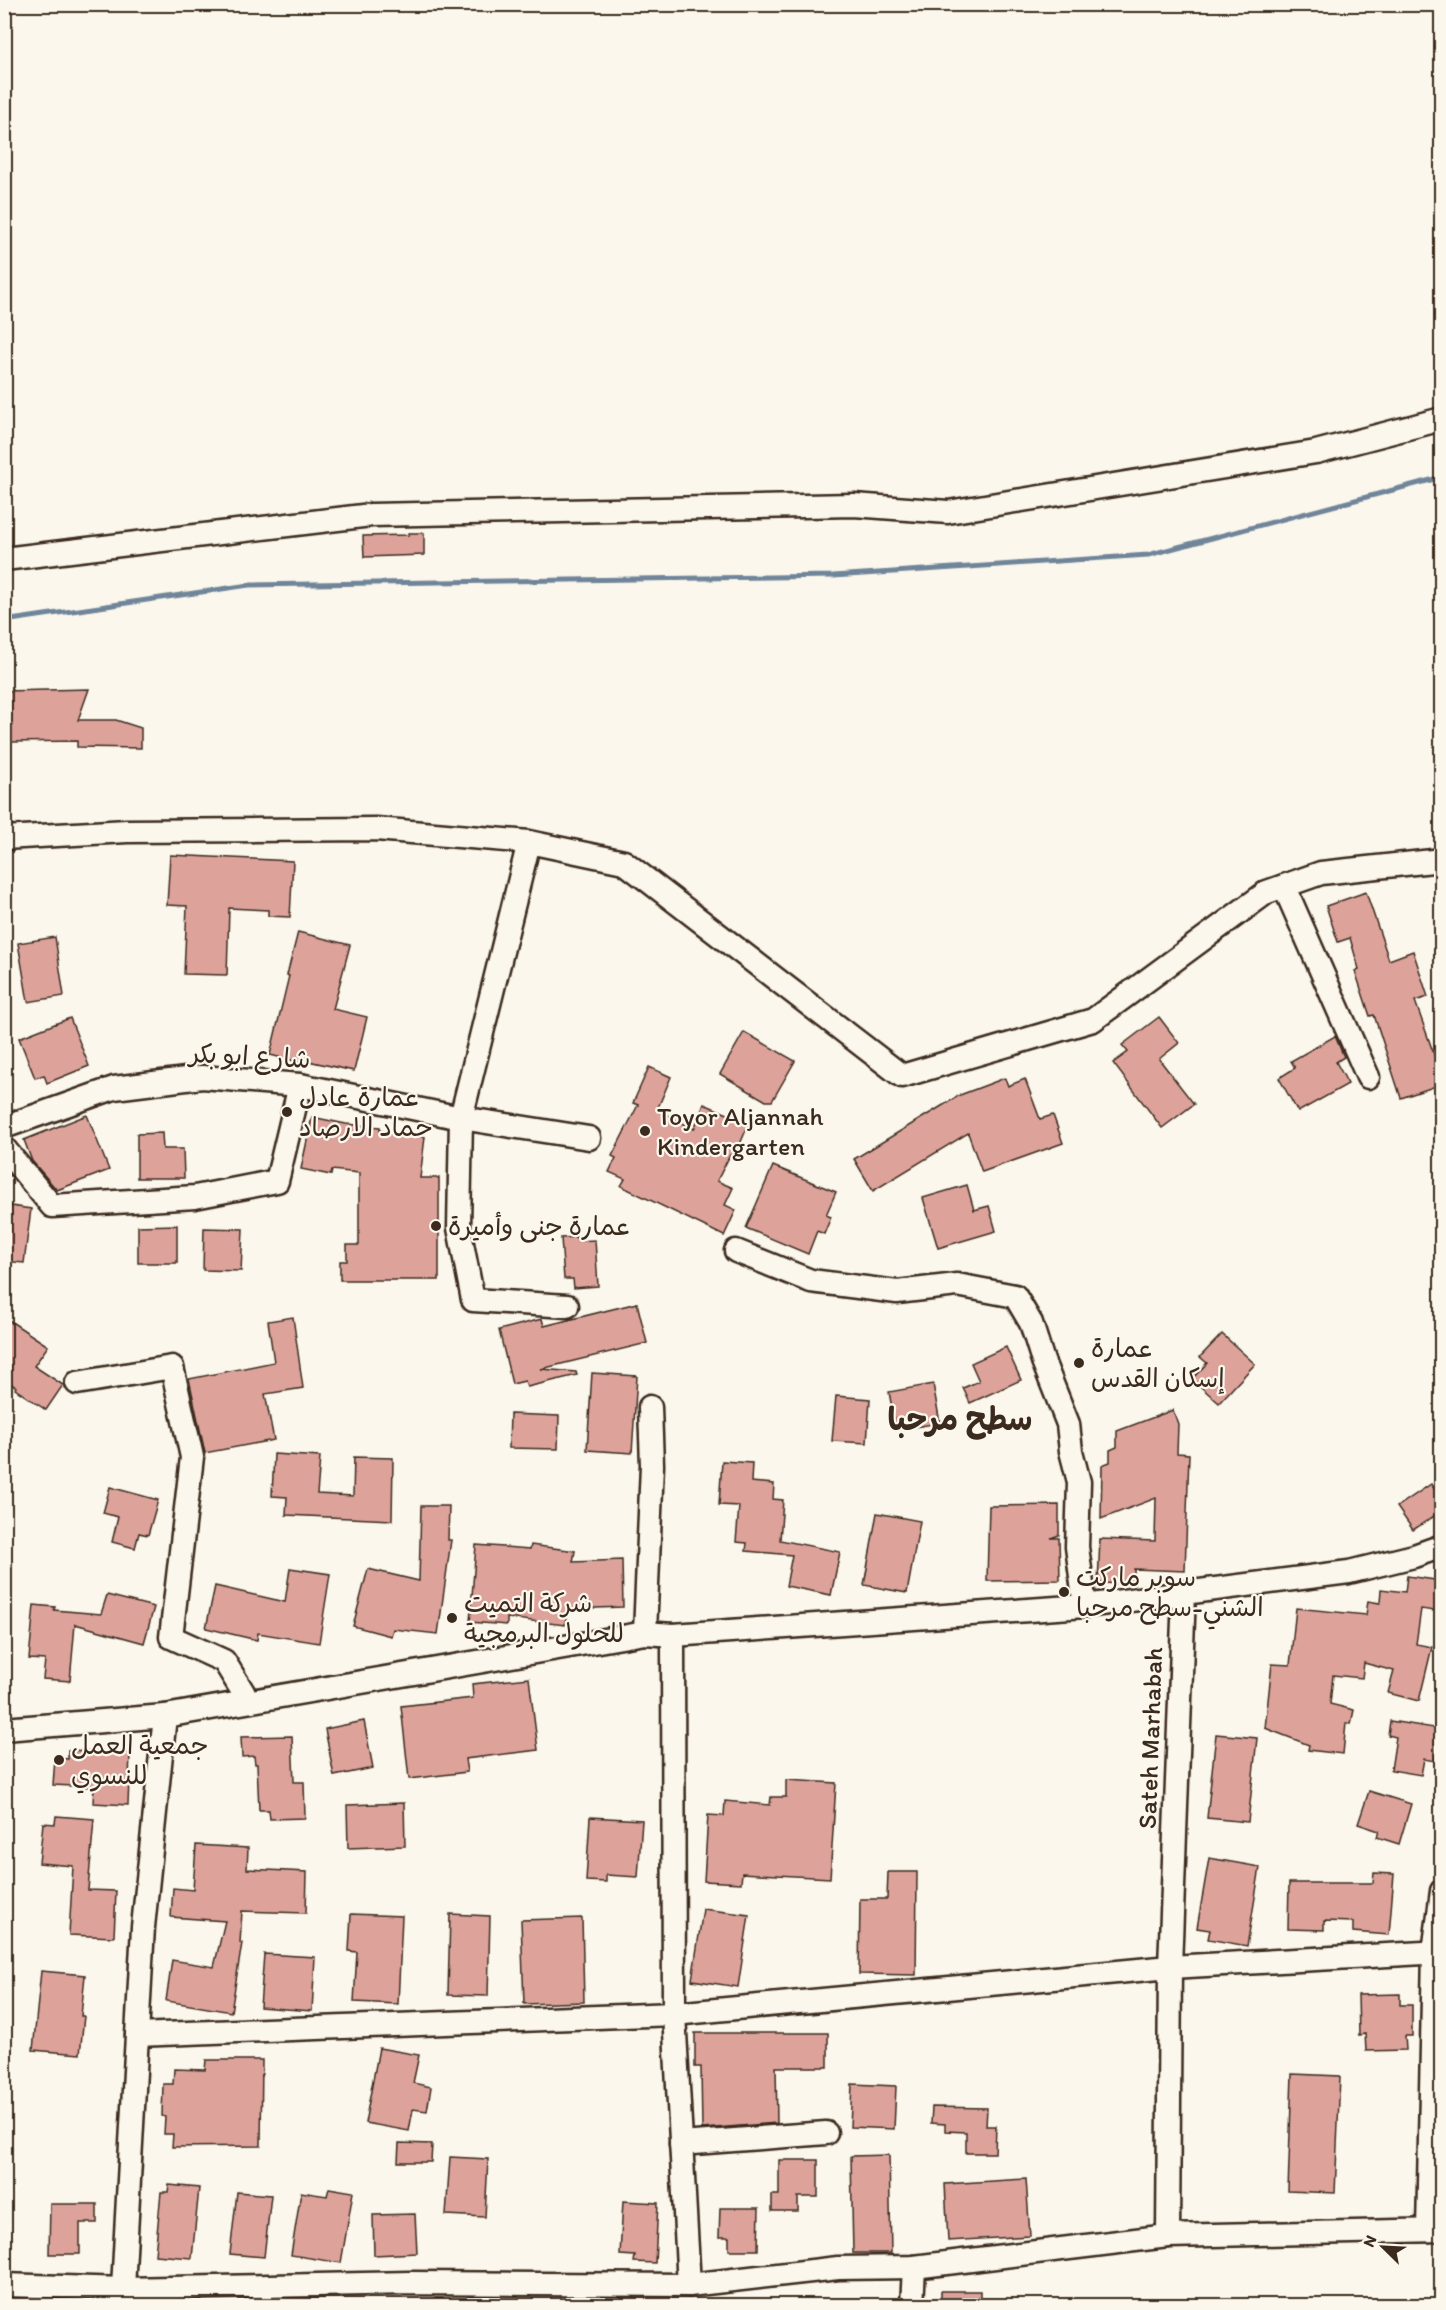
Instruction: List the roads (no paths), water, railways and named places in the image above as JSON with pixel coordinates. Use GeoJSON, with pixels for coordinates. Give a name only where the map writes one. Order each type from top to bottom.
{"type":"FeatureCollection","features":[{"type":"Feature","properties":{"kind":"street"},"geometry":{"type":"LineString","coordinates":[[4,559],[371,514],[854,505],[948,512],[1316,452],[1442,419]]}},
{"type":"Feature","properties":{"kind":"street"},"geometry":{"type":"LineString","coordinates":[[4,838],[127,831],[376,830],[529,842],[624,862],[902,1076],[1093,1020],[1267,892],[1321,873],[1442,860]]}},
{"type":"Feature","properties":{"kind":"street"},"geometry":{"type":"LineString","coordinates":[[529,842],[461,1118],[459,1228],[473,1300],[567,1306]]}},
{"type":"Feature","properties":{"kind":"street"},"geometry":{"type":"LineString","coordinates":[[1284,886],[1368,1077]]}},
{"type":"Feature","properties":{"kind":"street","name":"شارع ابو بكر"},"geometry":{"type":"LineString","coordinates":[[4,1128],[114,1088],[202,1077],[300,1085],[461,1118],[589,1138]]}},
{"type":"Feature","properties":{"kind":"street"},"geometry":{"type":"LineString","coordinates":[[4,1148],[52,1206],[195,1197],[277,1181],[300,1085]]}},
{"type":"Feature","properties":{"kind":"street"},"geometry":{"type":"LineString","coordinates":[[736,1251],[811,1281],[897,1292],[957,1285],[1015,1296],[1032,1323],[1043,1361],[1068,1424],[1071,1450],[1079,1482],[1077,1547],[1085,1606]]}},
{"type":"Feature","properties":{"kind":"street"},"geometry":{"type":"LineString","coordinates":[[77,1383],[172,1367],[192,1457],[171,1637],[224,1661],[248,1700]]}},
{"type":"Feature","properties":{"kind":"street"},"geometry":{"type":"LineString","coordinates":[[645,1632],[652,1465],[650,1407]]}},
{"type":"Feature","properties":{"kind":"street"},"geometry":{"type":"LineString","coordinates":[[4,1729],[165,1716],[645,1632],[673,1635],[1085,1606],[1349,1572],[1414,1556],[1442,1546]]}},
{"type":"Feature","properties":{"kind":"street","name":"Sateh Marhabah"},"geometry":{"type":"LineString","coordinates":[[1168,2236],[1170,1967],[1184,1593]]}},
{"type":"Feature","properties":{"kind":"street"},"geometry":{"type":"LineString","coordinates":[[673,1635],[674,2014],[689,2285]]}},
{"type":"Feature","properties":{"kind":"street"},"geometry":{"type":"LineString","coordinates":[[123,2297],[143,1927],[165,1716]]}},
{"type":"Feature","properties":{"kind":"street"},"geometry":{"type":"LineString","coordinates":[[4,2285],[123,2297],[410,2283],[689,2285],[838,2268],[914,2267],[1168,2236],[1435,2230],[1438,1952],[1442,1891]]}},
{"type":"Feature","properties":{"kind":"street"},"geometry":{"type":"LineString","coordinates":[[137,2035],[674,2014],[1170,1967],[1438,1952]]}},
{"type":"Feature","properties":{"kind":"street"},"geometry":{"type":"LineString","coordinates":[[681,2144],[826,2133]]}},
{"type":"Feature","properties":{"kind":"street"},"geometry":{"type":"LineString","coordinates":[[912,2306],[914,2267]]}},
{"type":"Feature","properties":{"kind":"waterway"},"geometry":{"type":"LineString","coordinates":[[4,621],[249,585],[833,576],[1148,555],[1442,477]]}},
{"type":"Feature","properties":{"kind":"place","name":"عمارة عادل حماد الارصاد"},"geometry":{"type":"Point","coordinates":[287,1112]}},
{"type":"Feature","properties":{"kind":"place","name":"Toyor Aljannah Kindergarten"},"geometry":{"type":"Point","coordinates":[645,1131]}},
{"type":"Feature","properties":{"kind":"place","name":"عمارة جنى وأميرة"},"geometry":{"type":"Point","coordinates":[436,1226]}},
{"type":"Feature","properties":{"kind":"place","name":"عمارة إسكان القدس"},"geometry":{"type":"Point","coordinates":[1079,1363]}},
{"type":"Feature","properties":{"kind":"place","name":"سوبر ماركت الشني-سطح مرحبا"},"geometry":{"type":"Point","coordinates":[1064,1592]}},
{"type":"Feature","properties":{"kind":"place","name":"شركة التميت للحلول البرمجية"},"geometry":{"type":"Point","coordinates":[452,1618]}},
{"type":"Feature","properties":{"kind":"place","name":"جمعية العمل للنسوي"},"geometry":{"type":"Point","coordinates":[59,1760]}},
{"type":"Feature","properties":{"kind":"district","name":"سطح مرحبا"},"geometry":{"type":"Point","coordinates":[960,1419]}}]}
